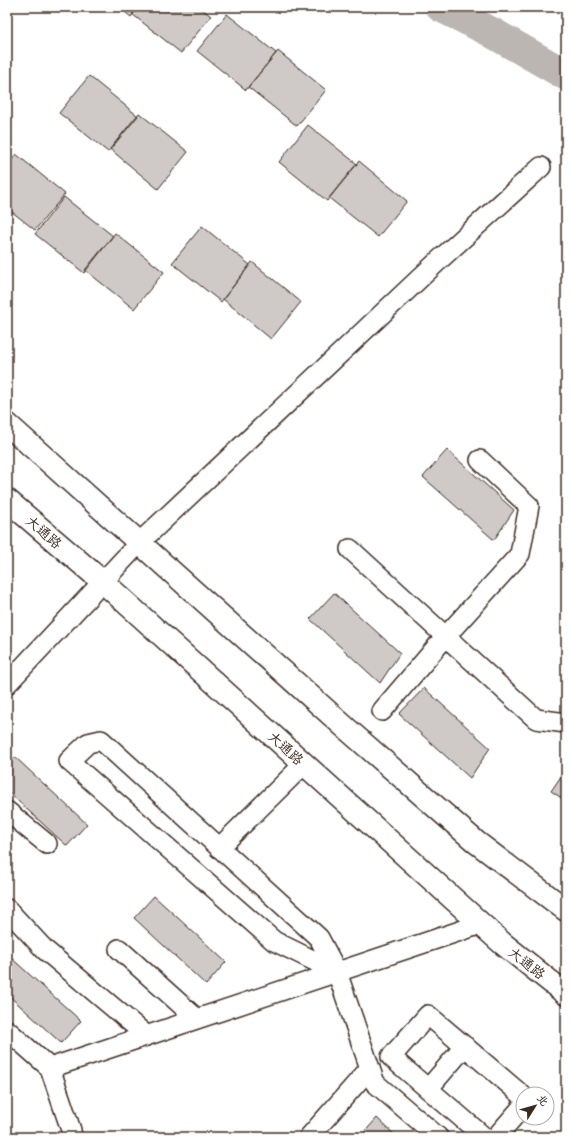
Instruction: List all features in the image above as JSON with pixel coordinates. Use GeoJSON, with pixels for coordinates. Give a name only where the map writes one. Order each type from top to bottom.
{"type":"FeatureCollection","features":[{"type":"Feature","properties":{"kind":"street"},"geometry":{"type":"LineString","coordinates":[[7,684],[139,543],[436,263],[541,167]]}},
{"type":"Feature","properties":{"kind":"street"},"geometry":{"type":"LineString","coordinates":[[7,424],[347,729],[476,842],[566,910]]}},
{"type":"Feature","properties":{"kind":"street"},"geometry":{"type":"LineString","coordinates":[[382,711],[446,636],[520,554],[529,506],[480,460]]}},
{"type":"Feature","properties":{"kind":"street","name":"大通路"},"geometry":{"type":"LineString","coordinates":[[7,500],[103,582],[502,943],[566,994]]}},
{"type":"Feature","properties":{"kind":"street"},"geometry":{"type":"LineString","coordinates":[[350,549],[536,719],[566,723]]}},
{"type":"Feature","properties":{"kind":"street"},"geometry":{"type":"LineString","coordinates":[[337,972],[274,941],[69,761],[88,743],[101,740],[319,938],[337,972],[375,1083],[438,1137]]}},
{"type":"Feature","properties":{"kind":"street"},"geometry":{"type":"LineString","coordinates":[[219,848],[304,764]]}},
{"type":"Feature","properties":{"kind":"street"},"geometry":{"type":"LineString","coordinates":[[7,811],[47,844]]}},
{"type":"Feature","properties":{"kind":"street"},"geometry":{"type":"LineString","coordinates":[[7,909],[45,950],[147,1036]]}},
{"type":"Feature","properties":{"kind":"street"},"geometry":{"type":"LineString","coordinates":[[50,1068],[481,924]]}},
{"type":"Feature","properties":{"kind":"street"},"geometry":{"type":"LineString","coordinates":[[119,949],[197,1019]]}},
{"type":"Feature","properties":{"kind":"street"},"geometry":{"type":"LineString","coordinates":[[484,1137],[391,1057],[428,1015],[515,1089]]}},
{"type":"Feature","properties":{"kind":"street"},"geometry":{"type":"LineString","coordinates":[[7,1030],[50,1068],[72,1137]]}},
{"type":"Feature","properties":{"kind":"street"},"geometry":{"type":"LineString","coordinates":[[428,1089],[465,1046]]}},
{"type":"Feature","properties":{"kind":"street"},"geometry":{"type":"LineString","coordinates":[[309,1137],[370,1068]]}},
{"type":"Feature","properties":{"kind":"street"},"geometry":{"type":"LineString","coordinates":[[496,1137],[515,1115]]}},
{"type":"Feature","properties":{"kind":"building"},"geometry":{"type":"Polygon","coordinates":[[[119,7],[138,7],[131,17],[119,7]]]}},
{"type":"Feature","properties":{"kind":"building"},"geometry":{"type":"Polygon","coordinates":[[[138,7],[199,7],[211,16],[181,53],[132,14],[138,7]]]}},
{"type":"Feature","properties":{"kind":"building"},"geometry":{"type":"Polygon","coordinates":[[[227,14],[276,53],[246,90],[197,51],[227,14]]]}},
{"type":"Feature","properties":{"kind":"building"},"geometry":{"type":"Polygon","coordinates":[[[278,51],[326,90],[297,126],[248,87],[278,51]]]}},
{"type":"Feature","properties":{"kind":"building"},"geometry":{"type":"Polygon","coordinates":[[[89,76],[138,116],[108,152],[59,113],[89,76]]]}},
{"type":"Feature","properties":{"kind":"building"},"geometry":{"type":"Polygon","coordinates":[[[139,113],[188,152],[158,189],[110,149],[139,113]]]}},
{"type":"Feature","properties":{"kind":"building"},"geometry":{"type":"Polygon","coordinates":[[[308,125],[357,164],[327,201],[279,162],[308,125]]]}},
{"type":"Feature","properties":{"kind":"building"},"geometry":{"type":"Polygon","coordinates":[[[16,154],[65,194],[35,230],[7,208],[7,166],[16,154]]]}},
{"type":"Feature","properties":{"kind":"building"},"geometry":{"type":"Polygon","coordinates":[[[359,161],[407,201],[378,237],[329,198],[359,161]]]}},
{"type":"Feature","properties":{"kind":"building"},"geometry":{"type":"Polygon","coordinates":[[[64,197],[113,236],[84,273],[35,234],[64,197]]]}},
{"type":"Feature","properties":{"kind":"building"},"geometry":{"type":"Polygon","coordinates":[[[202,226],[250,265],[221,302],[172,263],[202,226]]]}},
{"type":"Feature","properties":{"kind":"building"},"geometry":{"type":"Polygon","coordinates":[[[115,233],[164,272],[134,309],[85,270],[115,233]]]}},
{"type":"Feature","properties":{"kind":"building"},"geometry":{"type":"Polygon","coordinates":[[[252,262],[301,302],[271,339],[223,299],[252,262]]]}},
{"type":"Feature","properties":{"kind":"building"},"geometry":{"type":"Polygon","coordinates":[[[447,450],[514,510],[494,540],[423,477],[447,450]]]}},
{"type":"Feature","properties":{"kind":"building"},"geometry":{"type":"Polygon","coordinates":[[[334,593],[400,653],[380,683],[310,619],[334,593]]]}},
{"type":"Feature","properties":{"kind":"building"},"geometry":{"type":"Polygon","coordinates":[[[424,688],[490,748],[470,778],[399,714],[424,688]]]}},
{"type":"Feature","properties":{"kind":"building"},"geometry":{"type":"Polygon","coordinates":[[[15,757],[87,824],[67,846],[7,791],[7,765],[15,757]]]}},
{"type":"Feature","properties":{"kind":"building"},"geometry":{"type":"Polygon","coordinates":[[[566,769],[566,801],[551,791],[566,769]]]}},
{"type":"Feature","properties":{"kind":"building"},"geometry":{"type":"Polygon","coordinates":[[[154,896],[226,962],[206,985],[134,918],[154,896]]]}},
{"type":"Feature","properties":{"kind":"building"},"geometry":{"type":"Polygon","coordinates":[[[8,955],[81,1021],[61,1043],[7,994],[8,955]]]}},
{"type":"Feature","properties":{"kind":"building"},"geometry":{"type":"Polygon","coordinates":[[[377,1118],[397,1137],[360,1137],[377,1118]]]}},
{"type":"Feature","properties":{"kind":"waterway"},"geometry":{"type":"LineString","coordinates":[[441,7],[491,32],[566,75]]}}]}
